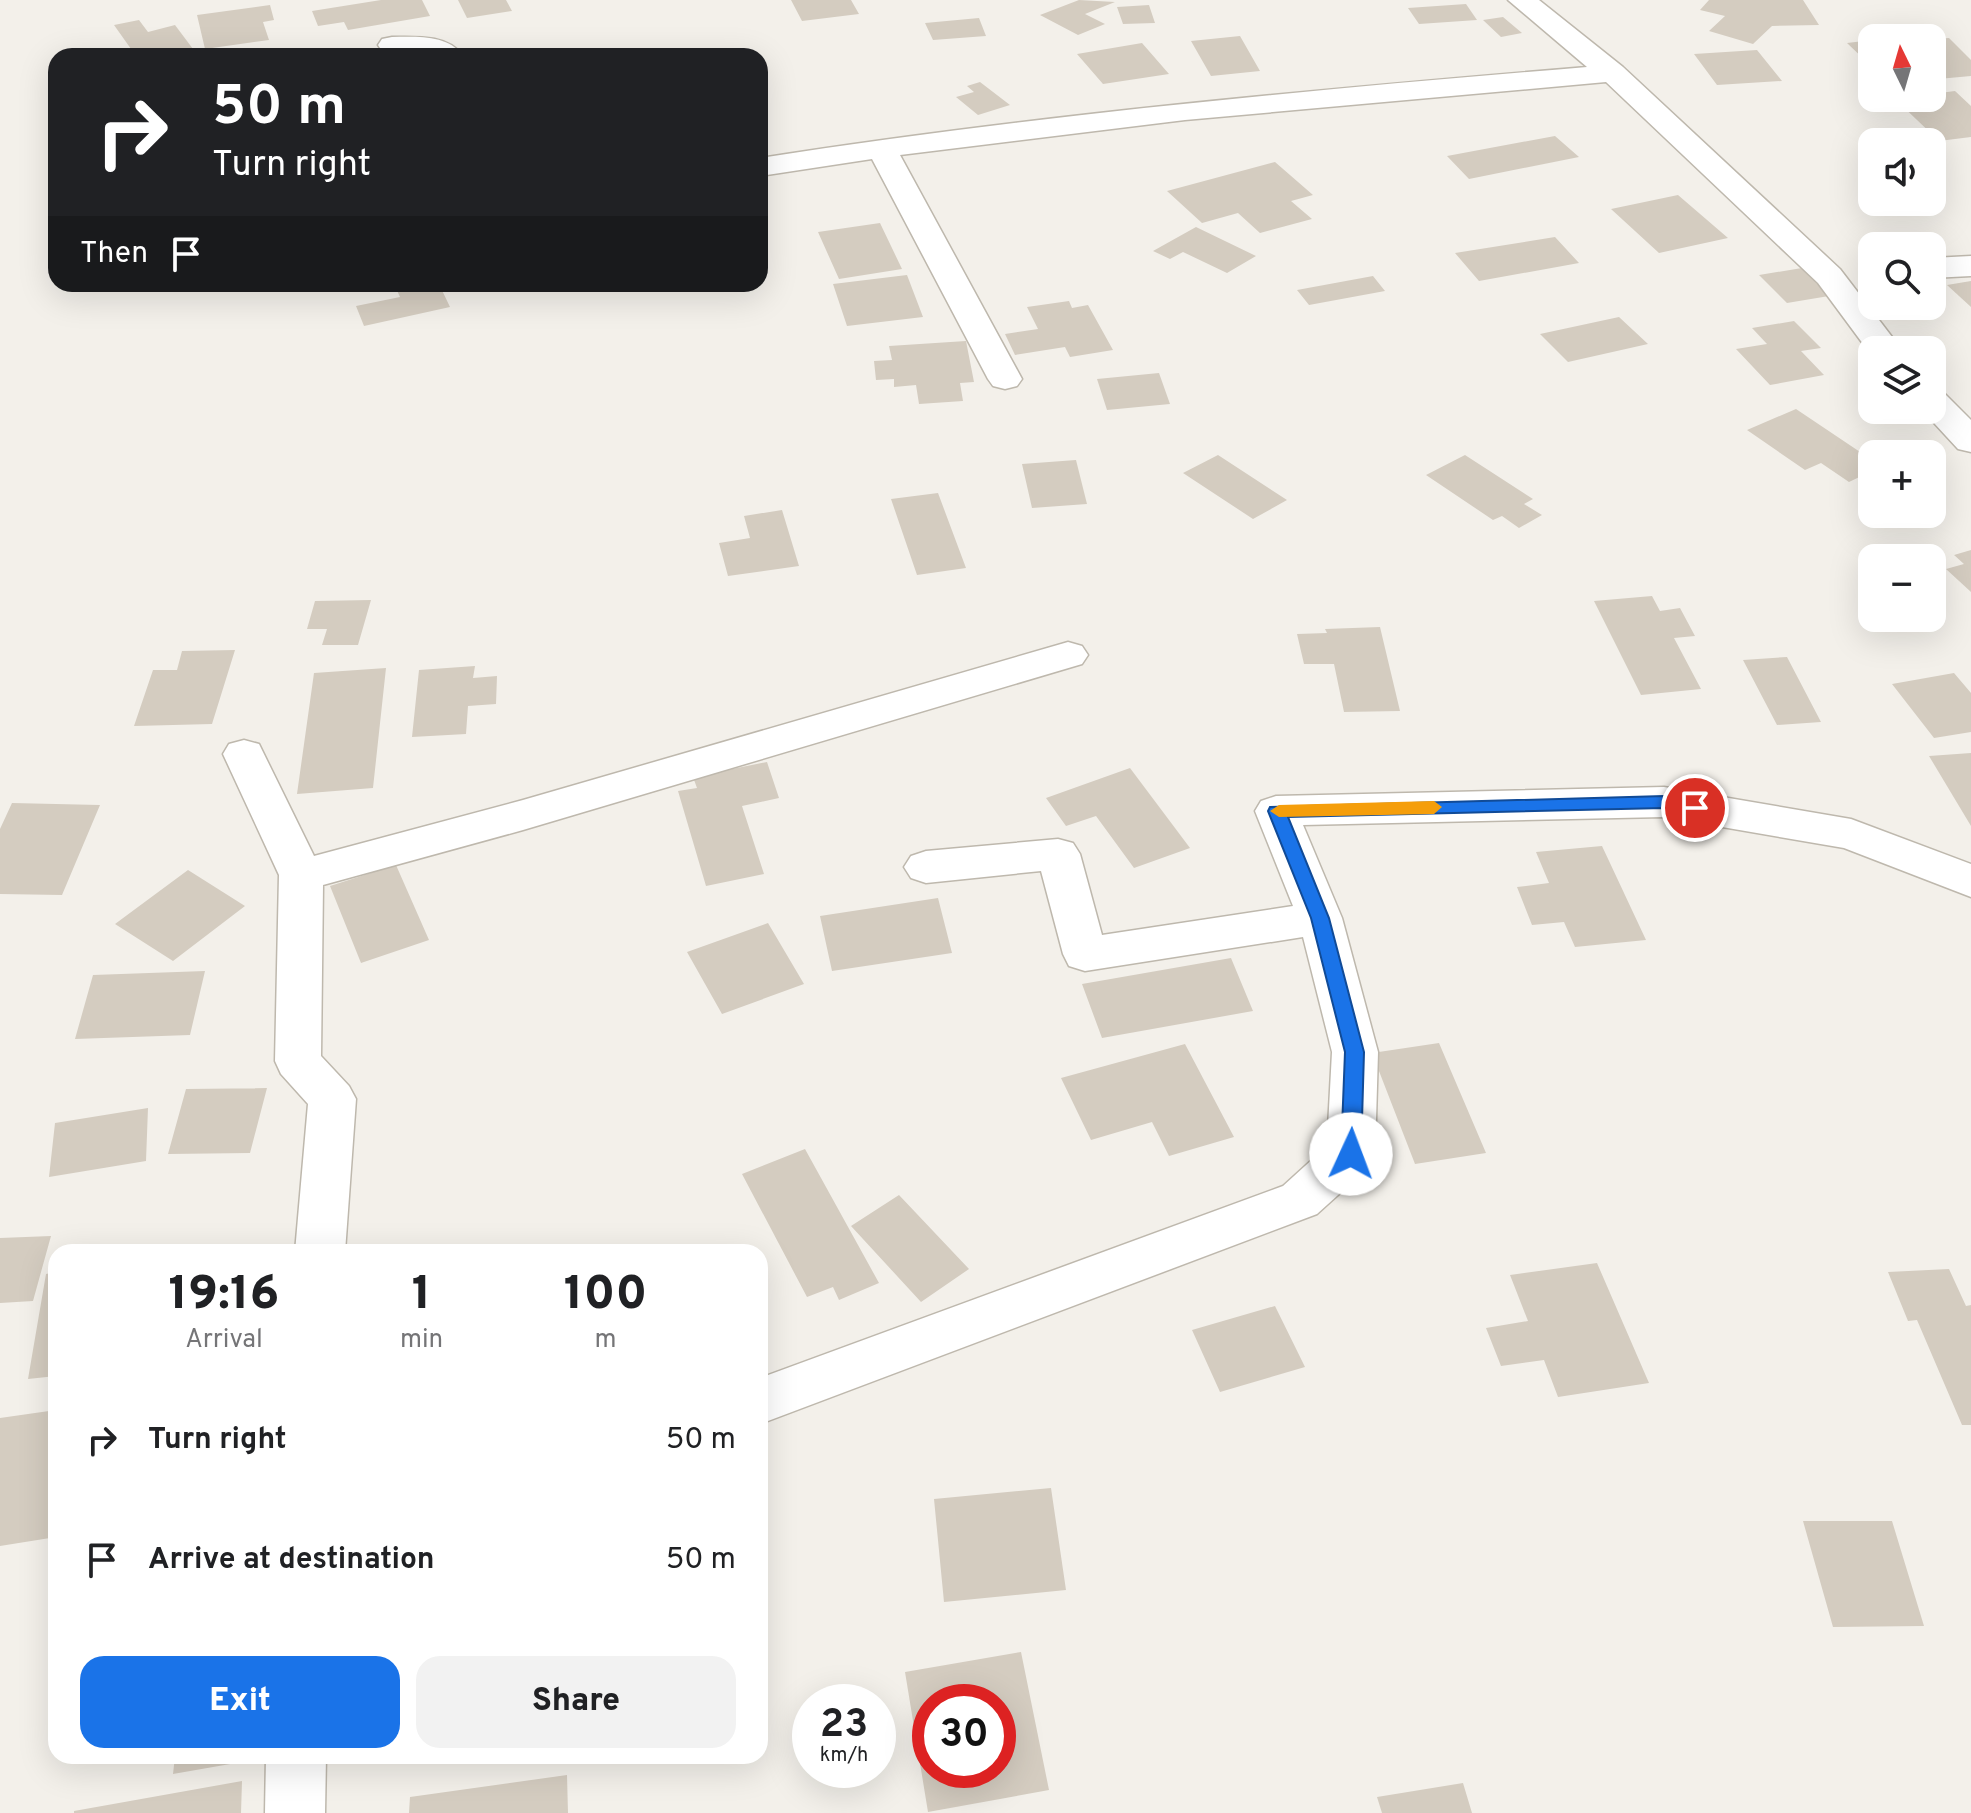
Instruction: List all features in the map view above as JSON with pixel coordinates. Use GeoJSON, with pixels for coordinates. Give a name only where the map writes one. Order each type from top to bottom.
{"type":"FeatureCollection","features":[{"type":"Feature","properties":{"kind":"street"},"geometry":{"type":"LineString","coordinates":[[1522,0],[1613,73],[1741,196],[1844,275],[1877,336]]}},
{"type":"Feature","properties":{"kind":"street"},"geometry":{"type":"LineString","coordinates":[[392,45],[433,48]]}},
{"type":"Feature","properties":{"kind":"street"},"geometry":{"type":"LineString","coordinates":[[768,166],[881,147],[1292,100],[1613,73]]}},
{"type":"Feature","properties":{"kind":"street"},"geometry":{"type":"LineString","coordinates":[[881,147],[1005,379]]}},
{"type":"Feature","properties":{"kind":"street"},"geometry":{"type":"LineString","coordinates":[[1946,267],[1971,266]]}},
{"type":"Feature","properties":{"kind":"street"},"geometry":{"type":"LineString","coordinates":[[1946,415],[1971,441]]}},
{"type":"Feature","properties":{"kind":"street"},"geometry":{"type":"LineString","coordinates":[[301,875],[523,815],[1068,655]]}},
{"type":"Feature","properties":{"kind":"street"},"geometry":{"type":"LineString","coordinates":[[244,754],[301,875],[298,1061],[332,1099],[321,1244]]}},
{"type":"Feature","properties":{"kind":"street"},"geometry":{"type":"LineString","coordinates":[[768,1398],[1300,1200],[1351,1154],[1355,1052],[1320,918],[1276,811],[1664,802],[1851,834],[1971,881]]}},
{"type":"Feature","properties":{"kind":"street"},"geometry":{"type":"LineString","coordinates":[[926,867],[1058,854],[1085,954],[1320,918]]}},
{"type":"Feature","properties":{"kind":"street"},"geometry":{"type":"LineString","coordinates":[[295,1813],[296,1764]]}},
{"type":"Feature","properties":{"kind":"building"},"geometry":{"type":"Polygon","coordinates":[[[381,0],[422,0],[430,16],[348,30],[344,22],[318,26],[312,11],[381,0]]]}},
{"type":"Feature","properties":{"kind":"building"},"geometry":{"type":"Polygon","coordinates":[[[458,0],[506,0],[512,11],[467,18],[458,0]]]}},
{"type":"Feature","properties":{"kind":"building"},"geometry":{"type":"Polygon","coordinates":[[[791,0],[851,0],[859,14],[802,21],[791,0]]]}},
{"type":"Feature","properties":{"kind":"building"},"geometry":{"type":"Polygon","coordinates":[[[1079,0],[1115,2],[1085,14],[1105,24],[1078,35],[1040,15],[1079,0]]]}},
{"type":"Feature","properties":{"kind":"building"},"geometry":{"type":"Polygon","coordinates":[[[1709,0],[1803,0],[1819,25],[1772,26],[1753,44],[1709,31],[1725,16],[1700,10],[1709,0]]]}},
{"type":"Feature","properties":{"kind":"building"},"geometry":{"type":"Polygon","coordinates":[[[1466,4],[1477,20],[1419,24],[1408,8],[1466,4]]]}},
{"type":"Feature","properties":{"kind":"building"},"geometry":{"type":"Polygon","coordinates":[[[270,5],[274,20],[263,22],[269,40],[205,48],[197,15],[270,5]]]}},
{"type":"Feature","properties":{"kind":"building"},"geometry":{"type":"Polygon","coordinates":[[[1149,5],[1155,23],[1123,24],[1117,7],[1149,5]]]}},
{"type":"Feature","properties":{"kind":"building"},"geometry":{"type":"Polygon","coordinates":[[[1503,17],[1522,33],[1501,37],[1483,20],[1503,17]]]}},
{"type":"Feature","properties":{"kind":"building"},"geometry":{"type":"Polygon","coordinates":[[[979,18],[986,36],[933,40],[925,23],[979,18]]]}},
{"type":"Feature","properties":{"kind":"building"},"geometry":{"type":"Polygon","coordinates":[[[139,20],[148,32],[175,25],[192,48],[130,48],[114,25],[139,20]]]}},
{"type":"Feature","properties":{"kind":"building"},"geometry":{"type":"Polygon","coordinates":[[[1240,36],[1260,71],[1211,76],[1191,41],[1240,36]]]}},
{"type":"Feature","properties":{"kind":"building"},"geometry":{"type":"Polygon","coordinates":[[[1946,38],[1971,60],[1971,76],[1946,78],[1946,38]]]}},
{"type":"Feature","properties":{"kind":"building"},"geometry":{"type":"Polygon","coordinates":[[[1858,42],[1858,54],[1847,43],[1858,42]]]}},
{"type":"Feature","properties":{"kind":"building"},"geometry":{"type":"Polygon","coordinates":[[[1142,43],[1169,74],[1103,84],[1077,54],[1142,43]]]}},
{"type":"Feature","properties":{"kind":"building"},"geometry":{"type":"Polygon","coordinates":[[[1757,50],[1782,81],[1717,85],[1694,54],[1757,50]]]}},
{"type":"Feature","properties":{"kind":"building"},"geometry":{"type":"Polygon","coordinates":[[[980,82],[1010,105],[978,115],[956,97],[974,92],[967,86],[980,82]]]}},
{"type":"Feature","properties":{"kind":"building"},"geometry":{"type":"Polygon","coordinates":[[[1955,91],[1971,106],[1971,137],[1946,140],[1946,128],[1925,128],[1909,112],[1946,112],[1946,92],[1955,91]]]}},
{"type":"Feature","properties":{"kind":"building"},"geometry":{"type":"Polygon","coordinates":[[[1555,136],[1579,157],[1469,179],[1447,156],[1555,136]]]}},
{"type":"Feature","properties":{"kind":"building"},"geometry":{"type":"Polygon","coordinates":[[[1275,162],[1313,195],[1291,201],[1312,219],[1260,233],[1238,213],[1202,223],[1167,191],[1275,162]]]}},
{"type":"Feature","properties":{"kind":"building"},"geometry":{"type":"Polygon","coordinates":[[[1678,195],[1728,238],[1659,253],[1611,209],[1678,195]]]}},
{"type":"Feature","properties":{"kind":"building"},"geometry":{"type":"Polygon","coordinates":[[[880,223],[902,269],[839,279],[818,232],[880,223]]]}},
{"type":"Feature","properties":{"kind":"building"},"geometry":{"type":"Polygon","coordinates":[[[1196,227],[1256,256],[1227,273],[1183,252],[1170,259],[1153,251],[1196,227]]]}},
{"type":"Feature","properties":{"kind":"building"},"geometry":{"type":"Polygon","coordinates":[[[1555,237],[1579,263],[1479,281],[1455,253],[1555,237]]]}},
{"type":"Feature","properties":{"kind":"building"},"geometry":{"type":"Polygon","coordinates":[[[1802,268],[1829,296],[1787,303],[1759,275],[1802,268]]]}},
{"type":"Feature","properties":{"kind":"building"},"geometry":{"type":"Polygon","coordinates":[[[907,275],[923,317],[847,326],[833,284],[907,275]]]}},
{"type":"Feature","properties":{"kind":"building"},"geometry":{"type":"Polygon","coordinates":[[[1373,276],[1385,291],[1309,305],[1297,290],[1373,276]]]}},
{"type":"Feature","properties":{"kind":"building"},"geometry":{"type":"Polygon","coordinates":[[[1971,281],[1971,307],[1947,285],[1971,281]]]}},
{"type":"Feature","properties":{"kind":"building"},"geometry":{"type":"Polygon","coordinates":[[[398,292],[443,292],[450,307],[364,326],[356,306],[400,297],[398,292]]]}},
{"type":"Feature","properties":{"kind":"building"},"geometry":{"type":"Polygon","coordinates":[[[1069,301],[1072,308],[1088,305],[1113,350],[1070,357],[1065,347],[1015,355],[1005,334],[1038,329],[1027,307],[1069,301]]]}},
{"type":"Feature","properties":{"kind":"building"},"geometry":{"type":"Polygon","coordinates":[[[1619,317],[1648,344],[1568,362],[1540,334],[1619,317]]]}},
{"type":"Feature","properties":{"kind":"building"},"geometry":{"type":"Polygon","coordinates":[[[1794,321],[1821,348],[1801,351],[1824,375],[1770,385],[1736,349],[1767,344],[1752,328],[1794,321]]]}},
{"type":"Feature","properties":{"kind":"building"},"geometry":{"type":"Polygon","coordinates":[[[966,341],[974,382],[960,383],[963,401],[919,404],[916,385],[894,387],[894,379],[876,380],[874,361],[892,360],[889,346],[966,341]]]}},
{"type":"Feature","properties":{"kind":"building"},"geometry":{"type":"Polygon","coordinates":[[[1159,373],[1170,404],[1107,410],[1097,379],[1159,373]]]}},
{"type":"Feature","properties":{"kind":"building"},"geometry":{"type":"Polygon","coordinates":[[[1796,409],[1858,451],[1858,478],[1849,482],[1821,463],[1805,470],[1747,430],[1796,409]]]}},
{"type":"Feature","properties":{"kind":"building"},"geometry":{"type":"Polygon","coordinates":[[[1218,455],[1287,500],[1253,519],[1183,473],[1218,455]]]}},
{"type":"Feature","properties":{"kind":"building"},"geometry":{"type":"Polygon","coordinates":[[[1465,455],[1533,499],[1524,504],[1542,515],[1519,528],[1502,516],[1493,520],[1426,475],[1465,455]]]}},
{"type":"Feature","properties":{"kind":"building"},"geometry":{"type":"Polygon","coordinates":[[[1076,460],[1087,504],[1032,508],[1022,464],[1076,460]]]}},
{"type":"Feature","properties":{"kind":"building"},"geometry":{"type":"Polygon","coordinates":[[[938,493],[966,568],[917,575],[891,499],[938,493]]]}},
{"type":"Feature","properties":{"kind":"building"},"geometry":{"type":"Polygon","coordinates":[[[782,510],[799,566],[728,576],[719,543],[750,538],[744,516],[782,510]]]}},
{"type":"Feature","properties":{"kind":"building"},"geometry":{"type":"Polygon","coordinates":[[[1971,550],[1971,592],[1946,569],[1964,564],[1954,555],[1971,550]]]}},
{"type":"Feature","properties":{"kind":"building"},"geometry":{"type":"Polygon","coordinates":[[[1652,596],[1660,611],[1680,608],[1695,636],[1674,638],[1701,689],[1641,695],[1594,601],[1652,596]]]}},
{"type":"Feature","properties":{"kind":"building"},"geometry":{"type":"Polygon","coordinates":[[[371,600],[358,645],[322,645],[327,629],[307,629],[315,601],[371,600]]]}},
{"type":"Feature","properties":{"kind":"building"},"geometry":{"type":"Polygon","coordinates":[[[1380,627],[1400,711],[1344,712],[1334,664],[1304,664],[1297,634],[1327,633],[1325,629],[1380,627]]]}},
{"type":"Feature","properties":{"kind":"building"},"geometry":{"type":"Polygon","coordinates":[[[235,650],[212,724],[134,726],[153,670],[177,670],[182,651],[235,650]]]}},
{"type":"Feature","properties":{"kind":"building"},"geometry":{"type":"Polygon","coordinates":[[[1787,657],[1821,722],[1777,725],[1743,660],[1787,657]]]}},
{"type":"Feature","properties":{"kind":"building"},"geometry":{"type":"Polygon","coordinates":[[[475,666],[473,678],[497,676],[496,704],[468,706],[466,734],[412,737],[419,670],[475,666]]]}},
{"type":"Feature","properties":{"kind":"building"},"geometry":{"type":"Polygon","coordinates":[[[386,668],[373,788],[297,794],[314,673],[386,668]]]}},
{"type":"Feature","properties":{"kind":"building"},"geometry":{"type":"Polygon","coordinates":[[[1954,673],[1971,693],[1971,732],[1934,738],[1892,684],[1954,673]]]}},
{"type":"Feature","properties":{"kind":"building"},"geometry":{"type":"Polygon","coordinates":[[[1971,753],[1971,826],[1929,756],[1971,753]]]}},
{"type":"Feature","properties":{"kind":"building"},"geometry":{"type":"Polygon","coordinates":[[[767,762],[779,798],[742,806],[764,874],[706,886],[678,791],[697,788],[693,777],[767,762]]]}},
{"type":"Feature","properties":{"kind":"building"},"geometry":{"type":"Polygon","coordinates":[[[1130,768],[1190,848],[1134,868],[1096,816],[1066,826],[1046,798],[1130,768]]]}},
{"type":"Feature","properties":{"kind":"building"},"geometry":{"type":"Polygon","coordinates":[[[12,803],[100,805],[62,895],[0,894],[0,829],[12,803]]]}},
{"type":"Feature","properties":{"kind":"building"},"geometry":{"type":"Polygon","coordinates":[[[1602,846],[1646,940],[1575,947],[1564,922],[1532,925],[1517,887],[1549,883],[1536,852],[1602,846]]]}},
{"type":"Feature","properties":{"kind":"building"},"geometry":{"type":"Polygon","coordinates":[[[396,865],[429,940],[361,963],[330,886],[396,865]]]}},
{"type":"Feature","properties":{"kind":"building"},"geometry":{"type":"Polygon","coordinates":[[[188,870],[245,906],[173,961],[115,924],[188,870]]]}},
{"type":"Feature","properties":{"kind":"building"},"geometry":{"type":"Polygon","coordinates":[[[938,898],[952,953],[832,971],[820,916],[938,898]]]}},
{"type":"Feature","properties":{"kind":"building"},"geometry":{"type":"Polygon","coordinates":[[[768,923],[804,984],[722,1014],[687,952],[768,923]]]}},
{"type":"Feature","properties":{"kind":"building"},"geometry":{"type":"Polygon","coordinates":[[[1231,958],[1253,1011],[1102,1038],[1082,984],[1231,958]]]}},
{"type":"Feature","properties":{"kind":"building"},"geometry":{"type":"Polygon","coordinates":[[[205,971],[190,1035],[75,1039],[93,975],[205,971]]]}},
{"type":"Feature","properties":{"kind":"building"},"geometry":{"type":"Polygon","coordinates":[[[1439,1043],[1486,1153],[1415,1164],[1372,1053],[1439,1043]]]}},
{"type":"Feature","properties":{"kind":"building"},"geometry":{"type":"Polygon","coordinates":[[[1185,1044],[1234,1137],[1169,1156],[1152,1122],[1091,1140],[1061,1078],[1185,1044]]]}},
{"type":"Feature","properties":{"kind":"building"},"geometry":{"type":"Polygon","coordinates":[[[267,1088],[250,1153],[168,1154],[186,1089],[267,1088]]]}},
{"type":"Feature","properties":{"kind":"building"},"geometry":{"type":"Polygon","coordinates":[[[148,1108],[146,1161],[49,1177],[55,1123],[148,1108]]]}},
{"type":"Feature","properties":{"kind":"building"},"geometry":{"type":"Polygon","coordinates":[[[805,1149],[879,1283],[839,1300],[833,1287],[807,1297],[742,1174],[805,1149]]]}},
{"type":"Feature","properties":{"kind":"building"},"geometry":{"type":"Polygon","coordinates":[[[899,1195],[969,1269],[921,1302],[851,1226],[899,1195]]]}},
{"type":"Feature","properties":{"kind":"building"},"geometry":{"type":"Polygon","coordinates":[[[51,1236],[33,1301],[0,1303],[0,1238],[51,1236]]]}},
{"type":"Feature","properties":{"kind":"building"},"geometry":{"type":"Polygon","coordinates":[[[1597,1263],[1649,1383],[1558,1397],[1544,1360],[1501,1366],[1486,1328],[1528,1321],[1510,1275],[1597,1263]]]}},
{"type":"Feature","properties":{"kind":"building"},"geometry":{"type":"Polygon","coordinates":[[[1949,1269],[1966,1306],[1971,1305],[1971,1425],[1962,1425],[1917,1320],[1908,1321],[1888,1272],[1949,1269]]]}},
{"type":"Feature","properties":{"kind":"building"},"geometry":{"type":"Polygon","coordinates":[[[46,1274],[48,1377],[28,1379],[46,1274]]]}},
{"type":"Feature","properties":{"kind":"building"},"geometry":{"type":"Polygon","coordinates":[[[1275,1306],[1305,1367],[1220,1392],[1192,1330],[1275,1306]]]}},
{"type":"Feature","properties":{"kind":"building"},"geometry":{"type":"Polygon","coordinates":[[[48,1411],[48,1538],[0,1546],[0,1418],[48,1411]]]}},
{"type":"Feature","properties":{"kind":"building"},"geometry":{"type":"Polygon","coordinates":[[[1051,1488],[1066,1590],[944,1602],[934,1499],[1051,1488]]]}},
{"type":"Feature","properties":{"kind":"building"},"geometry":{"type":"Polygon","coordinates":[[[1803,1521],[1892,1521],[1924,1626],[1833,1627],[1803,1521]]]}},
{"type":"Feature","properties":{"kind":"building"},"geometry":{"type":"Polygon","coordinates":[[[1021,1652],[1049,1790],[928,1812],[924,1788],[1016,1788],[1016,1684],[912,1684],[912,1715],[905,1672],[1021,1652]]]}},
{"type":"Feature","properties":{"kind":"building"},"geometry":{"type":"Polygon","coordinates":[[[174,1764],[230,1764],[173,1774],[174,1764]]]}},
{"type":"Feature","properties":{"kind":"building"},"geometry":{"type":"Polygon","coordinates":[[[567,1775],[568,1813],[409,1813],[410,1797],[567,1775]]]}},
{"type":"Feature","properties":{"kind":"building"},"geometry":{"type":"Polygon","coordinates":[[[242,1781],[241,1813],[74,1813],[74,1811],[242,1781]]]}},
{"type":"Feature","properties":{"kind":"building"},"geometry":{"type":"Polygon","coordinates":[[[1463,1783],[1472,1813],[1382,1813],[1377,1797],[1463,1783]]]}},
{"type":"Feature","properties":{"kind":"slow traffic"},"geometry":{"type":"LineString","coordinates":[[1279,811],[1434,807]]}},
{"type":"Feature","properties":{"kind":"route"},"geometry":{"type":"LineString","coordinates":[[1351,1154],[1355,1052],[1320,918],[1276,811],[1664,802],[1695,808]]}}]}
